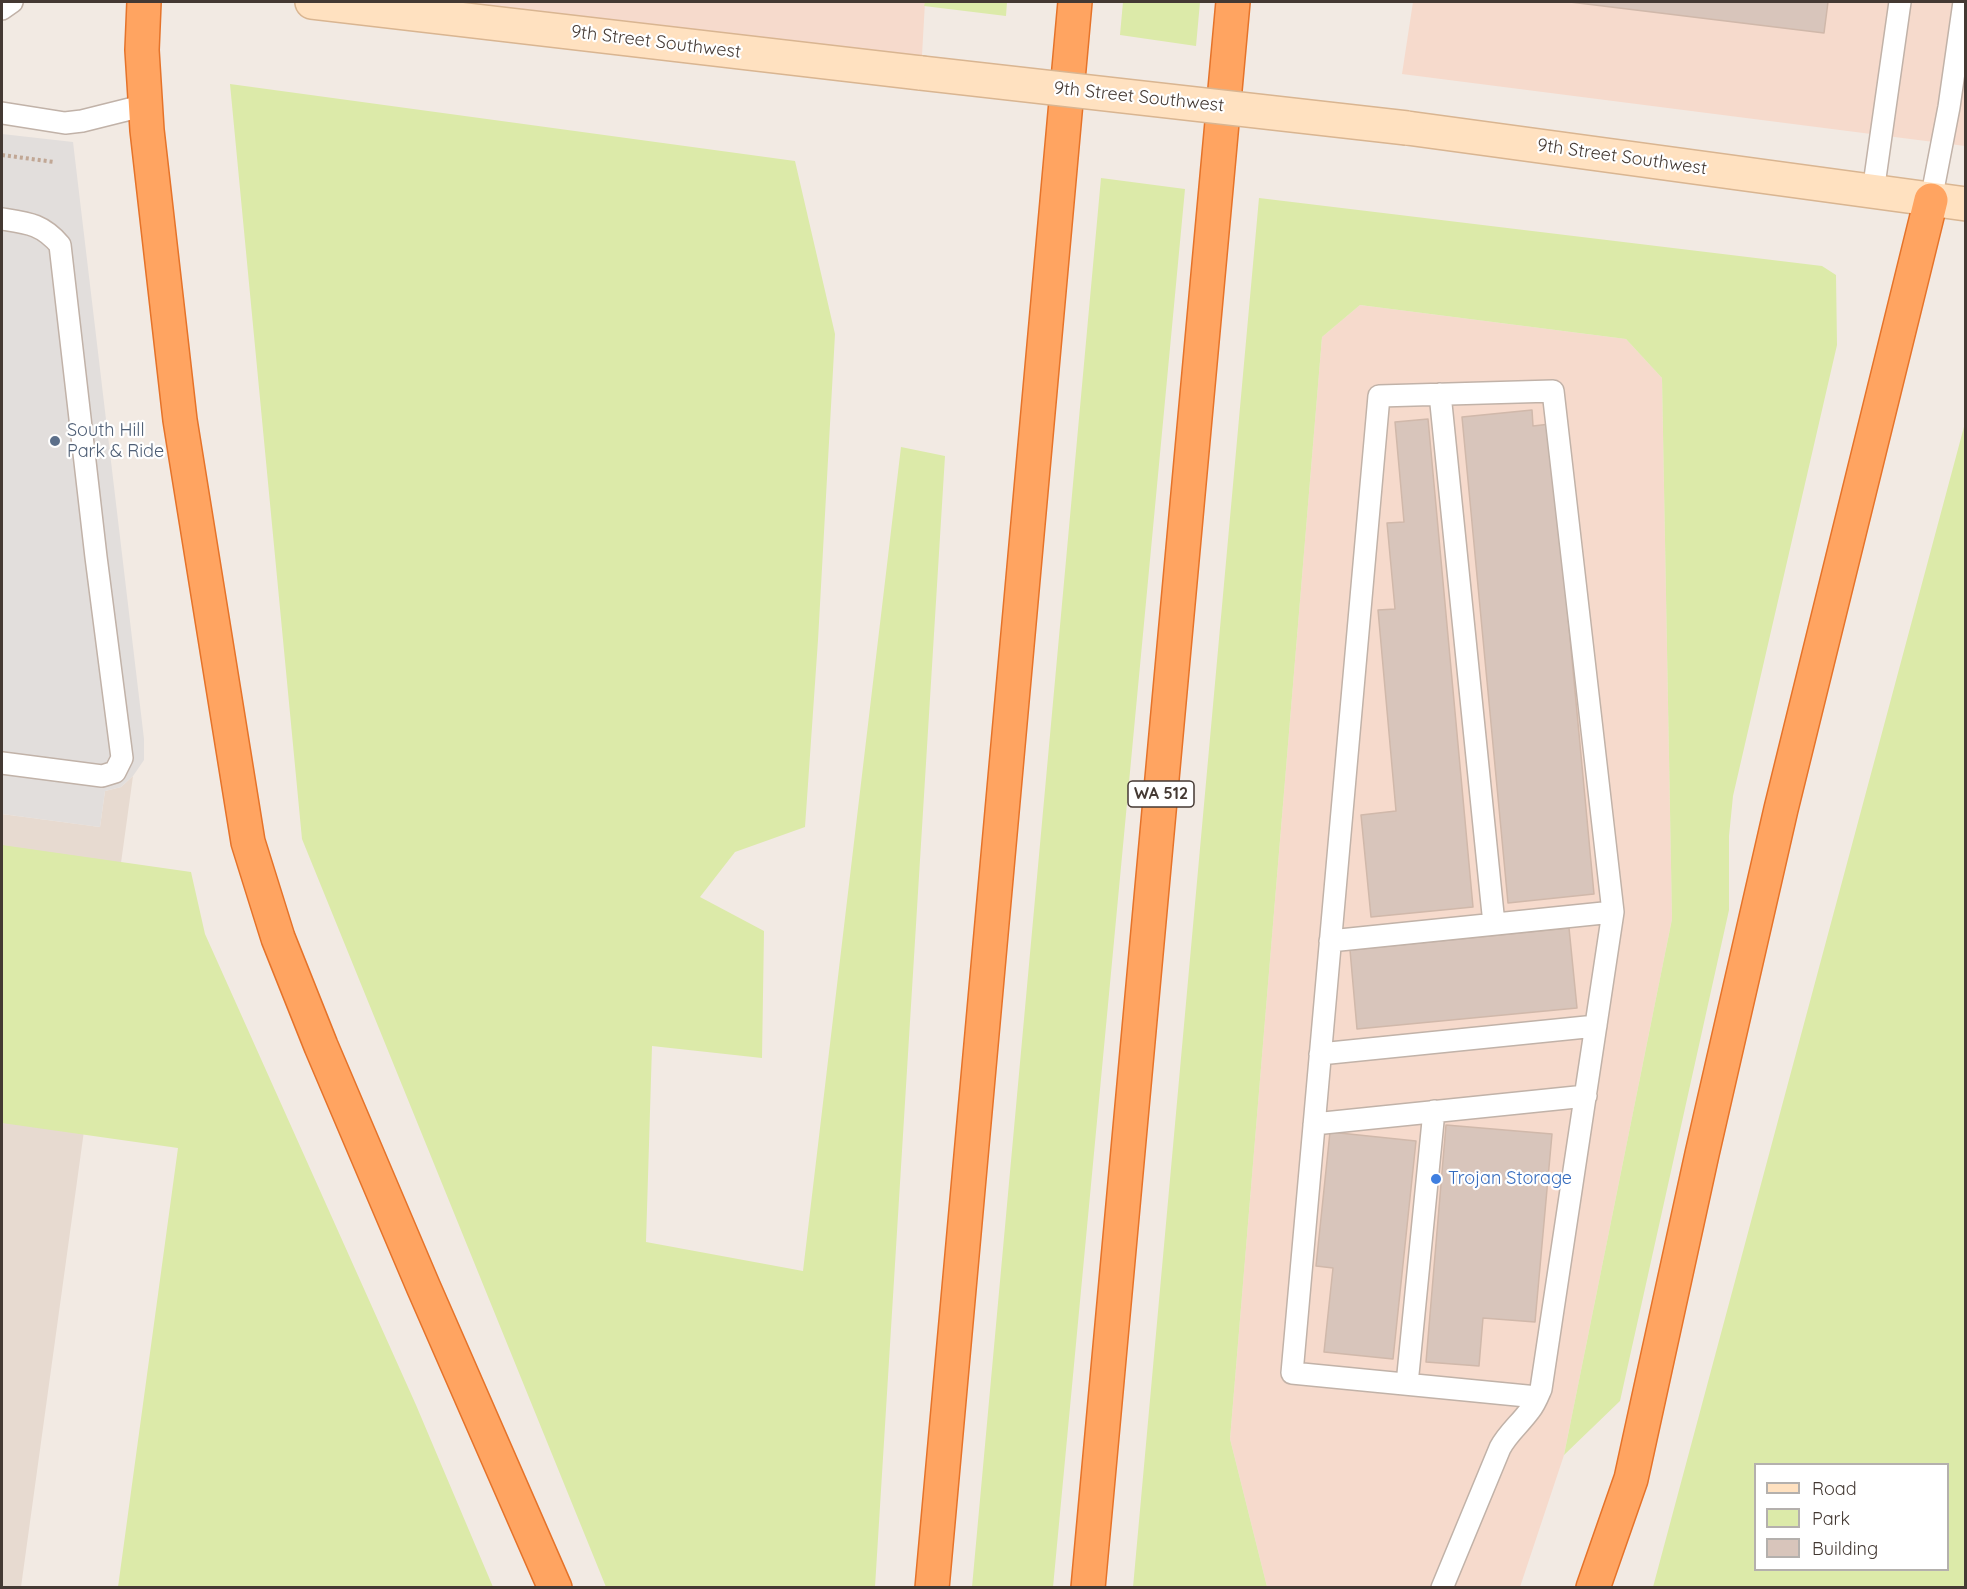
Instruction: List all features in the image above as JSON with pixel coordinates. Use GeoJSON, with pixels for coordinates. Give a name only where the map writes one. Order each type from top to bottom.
{"type":"FeatureCollection","features":[{"type":"Feature","properties":{"kind":"highway"},"geometry":{"type":"LineString","coordinates":[[144,2],[141,50],[156,216],[180,420],[248,842],[278,938],[321,1046],[555,1587]]}},
{"type":"Feature","properties":{"kind":"highway"},"geometry":{"type":"LineString","coordinates":[[932,1587],[1075,2]]}},
{"type":"Feature","properties":{"kind":"highway","name":"WA 512"},"geometry":{"type":"LineString","coordinates":[[1088,1587],[1233,2]]}},
{"type":"Feature","properties":{"kind":"highway"},"geometry":{"type":"LineString","coordinates":[[1593,1587],[1630,1479],[1778,820],[1931,200]]}},
{"type":"Feature","properties":{"kind":"main road","name":"9th Street Southwest"},"geometry":{"type":"LineString","coordinates":[[312,2],[1407,128],[1965,204]]}},
{"type":"Feature","properties":{"kind":"lane"},"geometry":{"type":"LineString","coordinates":[[2,9],[12,2]]}},
{"type":"Feature","properties":{"kind":"lane"},"geometry":{"type":"LineString","coordinates":[[1873,192],[1900,2]]}},
{"type":"Feature","properties":{"kind":"lane"},"geometry":{"type":"LineString","coordinates":[[1931,200],[1949,107],[1964,2]]}},
{"type":"Feature","properties":{"kind":"lane"},"geometry":{"type":"LineString","coordinates":[[2,113],[65,123],[82,122],[146,105]]}},
{"type":"Feature","properties":{"kind":"lane"},"geometry":{"type":"LineString","coordinates":[[2,219],[31,224],[49,232],[60,245],[122,758],[115,772],[102,776],[2,763]]}},
{"type":"Feature","properties":{"kind":"lane"},"geometry":{"type":"LineString","coordinates":[[1442,1587],[1500,1448],[1511,1431],[1531,1409],[1537,1397],[1543,1377],[1613,912],[1553,391],[1379,396],[1292,1373],[1537,1397]]}},
{"type":"Feature","properties":{"kind":"lane"},"geometry":{"type":"LineString","coordinates":[[1440,394],[1494,924]]}},
{"type":"Feature","properties":{"kind":"lane"},"geometry":{"type":"LineString","coordinates":[[1330,941],[1613,912]]}},
{"type":"Feature","properties":{"kind":"lane"},"geometry":{"type":"LineString","coordinates":[[1320,1054],[1596,1026]]}},
{"type":"Feature","properties":{"kind":"lane"},"geometry":{"type":"LineString","coordinates":[[1314,1124],[1586,1096]]}},
{"type":"Feature","properties":{"kind":"lane"},"geometry":{"type":"LineString","coordinates":[[1407,1384],[1434,1112]]}},
{"type":"Feature","properties":{"kind":"path"},"geometry":{"type":"LineString","coordinates":[[2,155],[54,162]]}},
{"type":"Feature","properties":{"kind":"shaded area"},"geometry":{"type":"Polygon","coordinates":[[[312,2],[925,2],[921,73],[312,2]]]}},
{"type":"Feature","properties":{"kind":"shaded area"},"geometry":{"type":"Polygon","coordinates":[[[1413,2],[1965,2],[1965,146],[1402,74],[1413,2]]]}},
{"type":"Feature","properties":{"kind":"shaded area","name":"South Hill Park & Ride"},"geometry":{"type":"Polygon","coordinates":[[[2,134],[73,142],[144,739],[144,760],[133,776],[121,787],[105,791],[100,827],[2,814],[2,134]]]}},
{"type":"Feature","properties":{"kind":"shaded area","name":"Trojan Storage"},"geometry":{"type":"Polygon","coordinates":[[[1360,305],[1626,339],[1662,378],[1672,919],[1564,1455],[1520,1587],[1267,1587],[1230,1439],[1322,337],[1360,305]]]}},
{"type":"Feature","properties":{"kind":"shaded area"},"geometry":{"type":"Polygon","coordinates":[[[133,776],[21,1587],[2,1588],[2,814],[100,827],[105,791],[121,787],[133,776]]]}},
{"type":"Feature","properties":{"kind":"green space"},"geometry":{"type":"Polygon","coordinates":[[[925,2],[1007,2],[1006,16],[924,6],[925,2]]]}},
{"type":"Feature","properties":{"kind":"green space"},"geometry":{"type":"Polygon","coordinates":[[[1123,2],[1200,2],[1196,46],[1120,35],[1123,2]]]}},
{"type":"Feature","properties":{"kind":"green space"},"geometry":{"type":"Polygon","coordinates":[[[230,84],[795,161],[835,334],[805,827],[735,852],[700,897],[764,931],[762,1058],[652,1046],[646,1242],[803,1271],[901,447],[945,456],[875,1587],[606,1587],[302,839],[230,84]]]}},
{"type":"Feature","properties":{"kind":"green space"},"geometry":{"type":"Polygon","coordinates":[[[1101,178],[1185,189],[1053,1587],[972,1587],[1101,178]]]}},
{"type":"Feature","properties":{"kind":"green space"},"geometry":{"type":"Polygon","coordinates":[[[1259,198],[1822,266],[1836,275],[1837,345],[1733,796],[1729,836],[1729,910],[1620,1401],[1564,1455],[1672,919],[1662,378],[1626,339],[1360,305],[1322,337],[1230,1439],[1267,1587],[1133,1587],[1259,198]]]}},
{"type":"Feature","properties":{"kind":"green space"},"geometry":{"type":"Polygon","coordinates":[[[1965,423],[1965,1587],[1653,1587],[1965,423]]]}},
{"type":"Feature","properties":{"kind":"green space"},"geometry":{"type":"Polygon","coordinates":[[[2,845],[191,872],[205,934],[416,1405],[493,1587],[118,1587],[178,1148],[2,1123],[2,845]]]}},
{"type":"Feature","properties":{"kind":"building"},"geometry":{"type":"Polygon","coordinates":[[[1570,2],[1828,2],[1824,33],[1570,2]]]}},
{"type":"Feature","properties":{"kind":"building"},"geometry":{"type":"Polygon","coordinates":[[[1532,410],[1533,426],[1550,424],[1594,894],[1508,903],[1462,417],[1532,410]]]}},
{"type":"Feature","properties":{"kind":"building"},"geometry":{"type":"Polygon","coordinates":[[[1428,419],[1473,907],[1371,917],[1361,815],[1396,811],[1378,610],[1395,609],[1387,523],[1404,522],[1395,422],[1428,419]]]}},
{"type":"Feature","properties":{"kind":"building"},"geometry":{"type":"Polygon","coordinates":[[[1569,928],[1577,1008],[1357,1029],[1350,950],[1569,928]]]}},
{"type":"Feature","properties":{"kind":"building"},"geometry":{"type":"Polygon","coordinates":[[[1446,1125],[1552,1134],[1535,1322],[1483,1318],[1479,1366],[1426,1362],[1446,1125]]]}},
{"type":"Feature","properties":{"kind":"building"},"geometry":{"type":"Polygon","coordinates":[[[1330,1132],[1416,1141],[1393,1359],[1324,1352],[1333,1268],[1316,1266],[1330,1132]]]}},
{"type":"Feature","properties":{"kind":"place","name":"South Hill Park & Ride"},"geometry":{"type":"Point","coordinates":[55,441]}},
{"type":"Feature","properties":{"kind":"place","name":"Trojan Storage"},"geometry":{"type":"Point","coordinates":[1436,1179]}}]}
